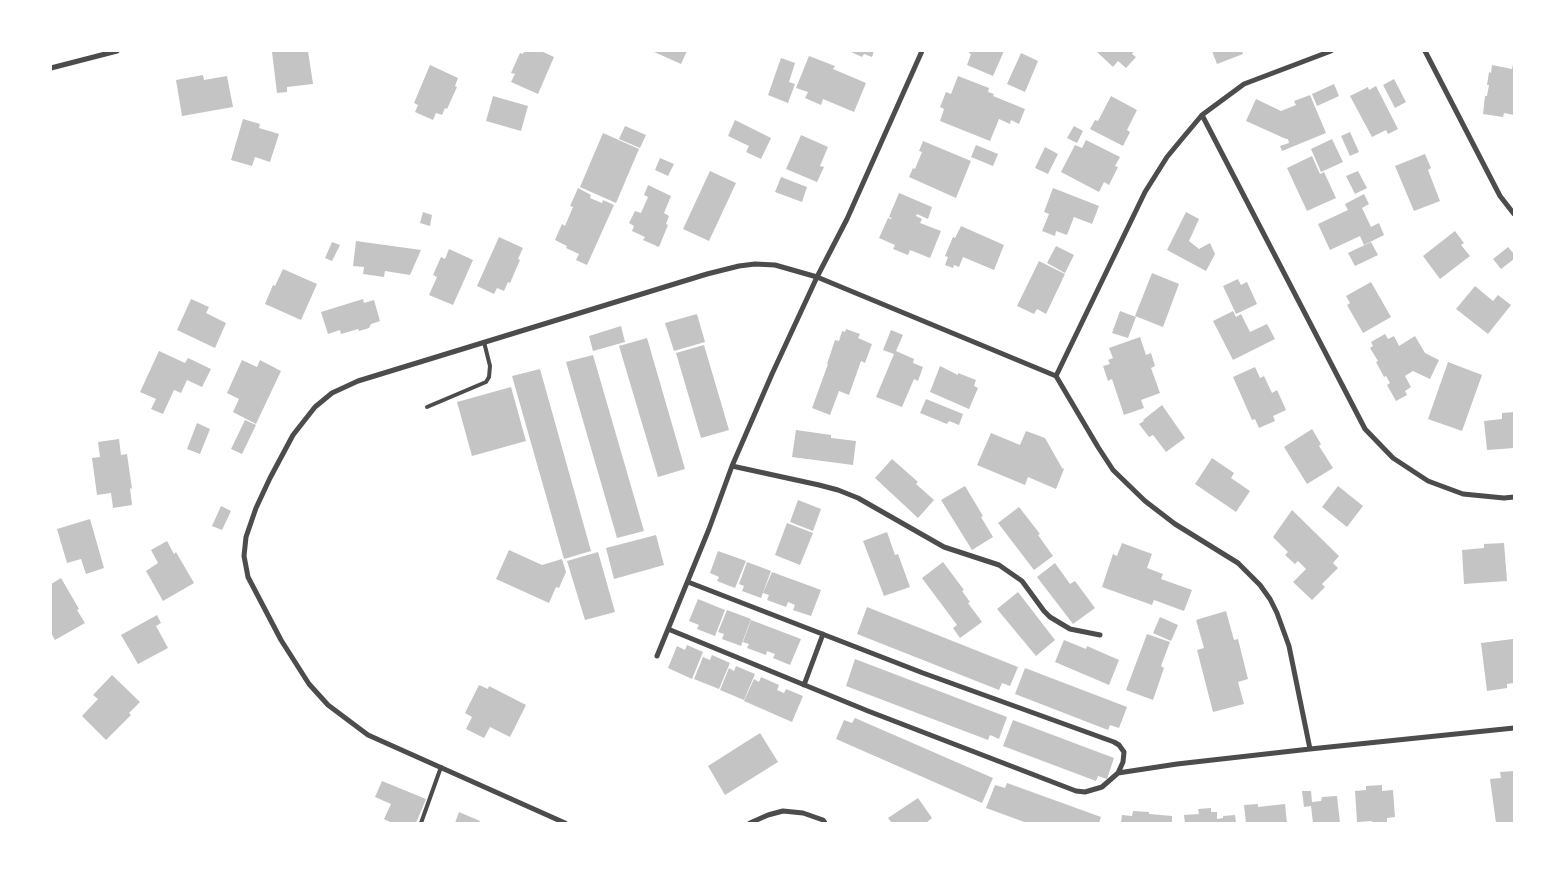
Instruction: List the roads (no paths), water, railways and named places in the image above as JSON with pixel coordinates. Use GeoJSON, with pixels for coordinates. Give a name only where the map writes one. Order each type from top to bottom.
{"type":"FeatureCollection","features":[{"type":"Feature","properties":{"kind":"street"},"geometry":{"type":"LineString","coordinates":[[51,68],[117,51]]}},
{"type":"Feature","properties":{"kind":"street"},"geometry":{"type":"LineString","coordinates":[[657,656],[710,530],[732,466],[772,374],[817,277],[847,219],[922,51]]}},
{"type":"Feature","properties":{"kind":"street"},"geometry":{"type":"LineString","coordinates":[[1056,376],[1145,192],[1167,157],[1202,115],[1244,84],[1331,51]]}},
{"type":"Feature","properties":{"kind":"street"},"geometry":{"type":"LineString","coordinates":[[1425,51],[1500,196],[1514,214]]}},
{"type":"Feature","properties":{"kind":"street"},"geometry":{"type":"LineString","coordinates":[[1202,115],[1365,429],[1393,458],[1428,481],[1463,494],[1504,498],[1514,497]]}},
{"type":"Feature","properties":{"kind":"street"},"geometry":{"type":"LineString","coordinates":[[565,823],[368,735],[328,705],[309,684],[281,640],[248,577],[244,556],[246,537],[266,486],[293,435],[314,408],[332,393],[358,381],[484,342],[739,266],[755,264],[775,265],[817,277],[1056,376],[1113,470],[1145,501],[1175,524],[1238,563],[1260,585],[1270,599],[1289,646],[1310,749]]}},
{"type":"Feature","properties":{"kind":"street"},"geometry":{"type":"LineString","coordinates":[[732,466],[819,485],[858,498],[944,547],[999,565],[1012,572],[1022,581],[1044,612],[1050,617],[1070,629],[1100,634]]}},
{"type":"Feature","properties":{"kind":"street"},"geometry":{"type":"LineString","coordinates":[[668,629],[868,711],[1076,791],[1085,792],[1102,787],[1118,773],[1123,762],[1124,752],[1114,742],[932,676],[688,582]]}},
{"type":"Feature","properties":{"kind":"street"},"geometry":{"type":"LineString","coordinates":[[804,685],[823,634]]}},
{"type":"Feature","properties":{"kind":"street"},"geometry":{"type":"LineString","coordinates":[[1118,773],[1177,764],[1514,728]]}},
{"type":"Feature","properties":{"kind":"street"},"geometry":{"type":"LineString","coordinates":[[750,823],[783,811],[803,813],[823,820],[825,823]]}},
{"type":"Feature","properties":{"kind":"lane"},"geometry":{"type":"LineString","coordinates":[[427,407],[486,382],[489,378],[490,366],[484,342]]}},
{"type":"Feature","properties":{"kind":"lane"},"geometry":{"type":"LineString","coordinates":[[421,823],[442,767]]}}]}
